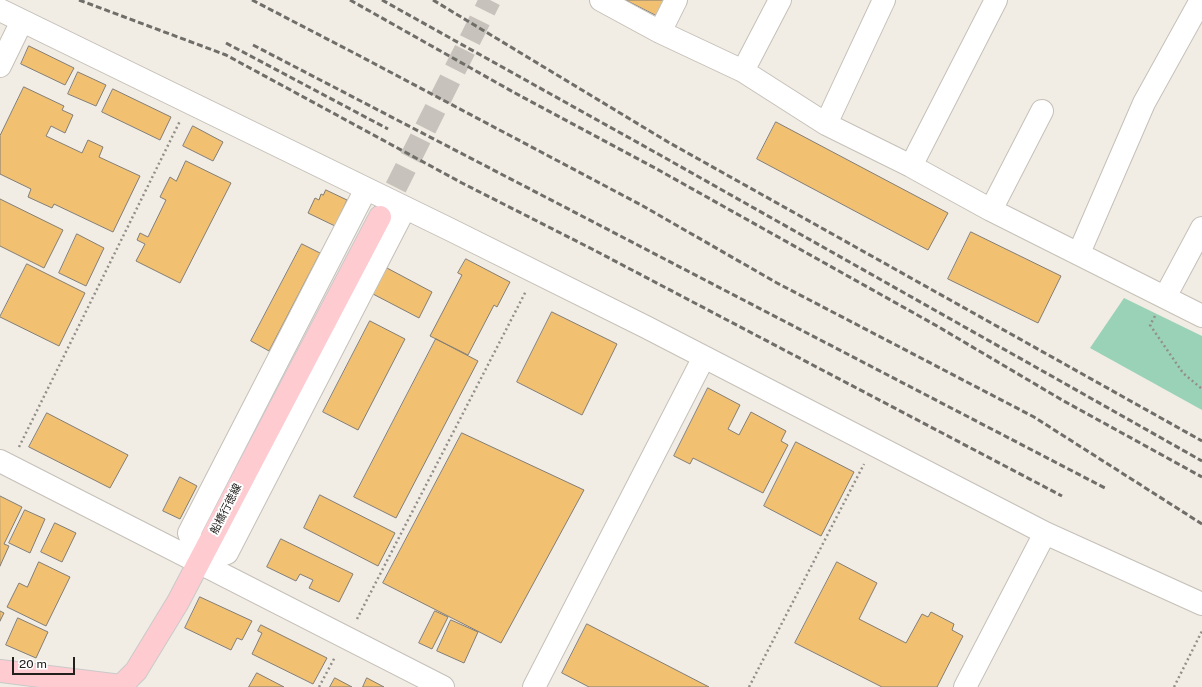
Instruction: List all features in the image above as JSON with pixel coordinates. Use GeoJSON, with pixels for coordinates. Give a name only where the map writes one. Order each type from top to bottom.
{"type":"FeatureCollection","features":[{"type":"Feature","properties":{"kind":"main road","name":"船橋行徳線"},"geometry":{"type":"LineString","coordinates":[[0,671],[121,687],[136,671],[178,602],[380,217]]}},
{"type":"Feature","properties":{"kind":"street"},"geometry":{"type":"LineString","coordinates":[[602,0],[660,32],[743,72],[826,124],[911,166],[991,210],[1079,253],[1161,304],[1202,316]]}},
{"type":"Feature","properties":{"kind":"street"},"geometry":{"type":"LineString","coordinates":[[660,32],[676,0]]}},
{"type":"Feature","properties":{"kind":"street"},"geometry":{"type":"LineString","coordinates":[[743,72],[780,0]]}},
{"type":"Feature","properties":{"kind":"street"},"geometry":{"type":"LineString","coordinates":[[826,124],[884,0]]}},
{"type":"Feature","properties":{"kind":"street"},"geometry":{"type":"LineString","coordinates":[[911,166],[996,0]]}},
{"type":"Feature","properties":{"kind":"street"},"geometry":{"type":"LineString","coordinates":[[1079,253],[1144,103],[1201,0]]}},
{"type":"Feature","properties":{"kind":"street"},"geometry":{"type":"LineString","coordinates":[[0,10],[405,208],[704,357],[1045,533],[1202,604]]}},
{"type":"Feature","properties":{"kind":"street"},"geometry":{"type":"LineString","coordinates":[[0,66],[22,21]]}},
{"type":"Feature","properties":{"kind":"street"},"geometry":{"type":"LineString","coordinates":[[991,210],[1042,111]]}},
{"type":"Feature","properties":{"kind":"street"},"geometry":{"type":"LineString","coordinates":[[199,562],[189,533],[366,189]]}},
{"type":"Feature","properties":{"kind":"street"},"geometry":{"type":"LineString","coordinates":[[199,562],[227,553],[405,208]]}},
{"type":"Feature","properties":{"kind":"street"},"geometry":{"type":"LineString","coordinates":[[1161,304],[1202,228]]}},
{"type":"Feature","properties":{"kind":"street"},"geometry":{"type":"LineString","coordinates":[[534,687],[704,357]]}},
{"type":"Feature","properties":{"kind":"street"},"geometry":{"type":"LineString","coordinates":[[0,461],[443,687]]}},
{"type":"Feature","properties":{"kind":"street"},"geometry":{"type":"LineString","coordinates":[[965,687],[1045,533]]}},
{"type":"Feature","properties":{"kind":"path"},"geometry":{"type":"LineString","coordinates":[[19,447],[183,114]]}},
{"type":"Feature","properties":{"kind":"path"},"geometry":{"type":"LineString","coordinates":[[357,620],[529,286]]}},
{"type":"Feature","properties":{"kind":"path"},"geometry":{"type":"LineString","coordinates":[[1161,304],[1150,325],[1183,373],[1202,389]]}},
{"type":"Feature","properties":{"kind":"path"},"geometry":{"type":"LineString","coordinates":[[748,687],[874,445]]}},
{"type":"Feature","properties":{"kind":"path"},"geometry":{"type":"LineString","coordinates":[[1174,687],[1202,631]]}},
{"type":"Feature","properties":{"kind":"path"},"geometry":{"type":"LineString","coordinates":[[319,687],[335,657]]}},
{"type":"Feature","properties":{"kind":"green space"},"geometry":{"type":"Polygon","coordinates":[[[1124,298],[1202,336],[1202,410],[1090,348],[1124,298]]]}},
{"type":"Feature","properties":{"kind":"building"},"geometry":{"type":"Polygon","coordinates":[[[626,0],[667,0],[658,16],[626,0]]]}},
{"type":"Feature","properties":{"kind":"building"},"geometry":{"type":"Polygon","coordinates":[[[29,46],[74,68],[65,85],[21,64],[29,46]]]}},
{"type":"Feature","properties":{"kind":"building"},"geometry":{"type":"Polygon","coordinates":[[[78,72],[106,85],[96,106],[68,94],[78,72]]]}},
{"type":"Feature","properties":{"kind":"building"},"geometry":{"type":"Polygon","coordinates":[[[24,87],[64,106],[62,110],[73,115],[65,133],[51,126],[46,136],[82,153],[88,140],[103,147],[99,157],[140,176],[113,232],[54,204],[52,208],[28,197],[31,189],[0,174],[0,136],[24,87]]]}},
{"type":"Feature","properties":{"kind":"building"},"geometry":{"type":"Polygon","coordinates":[[[113,89],[171,117],[160,140],[102,112],[113,89]]]}},
{"type":"Feature","properties":{"kind":"building"},"geometry":{"type":"Polygon","coordinates":[[[776,122],[948,213],[928,250],[757,159],[776,122]]]}},
{"type":"Feature","properties":{"kind":"building"},"geometry":{"type":"Polygon","coordinates":[[[193,126],[223,142],[213,161],[183,146],[193,126]]]}},
{"type":"Feature","properties":{"kind":"building"},"geometry":{"type":"Polygon","coordinates":[[[186,161],[231,183],[180,283],[136,261],[145,244],[137,240],[140,233],[148,237],[166,200],[160,197],[170,177],[176,181],[186,161]]]}},
{"type":"Feature","properties":{"kind":"building"},"geometry":{"type":"Polygon","coordinates":[[[326,190],[347,200],[335,226],[308,213],[315,198],[319,200],[321,194],[323,195],[326,190]]]}},
{"type":"Feature","properties":{"kind":"building"},"geometry":{"type":"Polygon","coordinates":[[[0,199],[63,230],[44,268],[0,246],[0,199]]]}},
{"type":"Feature","properties":{"kind":"building"},"geometry":{"type":"Polygon","coordinates":[[[971,232],[1061,276],[1038,323],[948,279],[971,232]]]}},
{"type":"Feature","properties":{"kind":"building"},"geometry":{"type":"Polygon","coordinates":[[[77,234],[104,248],[86,286],[59,273],[77,234]]]}},
{"type":"Feature","properties":{"kind":"building"},"geometry":{"type":"Polygon","coordinates":[[[302,244],[320,253],[269,351],[251,341],[302,244]]]}},
{"type":"Feature","properties":{"kind":"building"},"geometry":{"type":"Polygon","coordinates":[[[466,259],[510,282],[497,307],[494,305],[468,355],[430,336],[462,275],[458,273],[466,259]]]}},
{"type":"Feature","properties":{"kind":"building"},"geometry":{"type":"Polygon","coordinates":[[[27,264],[85,293],[59,346],[0,317],[27,264]]]}},
{"type":"Feature","properties":{"kind":"building"},"geometry":{"type":"Polygon","coordinates":[[[387,268],[432,292],[419,318],[373,294],[387,268]]]}},
{"type":"Feature","properties":{"kind":"building"},"geometry":{"type":"Polygon","coordinates":[[[552,312],[617,344],[582,415],[517,382],[552,312]]]}},
{"type":"Feature","properties":{"kind":"building"},"geometry":{"type":"Polygon","coordinates":[[[370,321],[405,339],[358,430],[323,412],[370,321]]]}},
{"type":"Feature","properties":{"kind":"building"},"geometry":{"type":"Polygon","coordinates":[[[436,339],[478,361],[396,518],[354,497],[436,339]]]}},
{"type":"Feature","properties":{"kind":"building"},"geometry":{"type":"Polygon","coordinates":[[[708,388],[740,405],[728,429],[739,435],[751,412],[786,431],[781,441],[788,445],[763,493],[693,458],[690,464],[674,456],[708,388]]]}},
{"type":"Feature","properties":{"kind":"building"},"geometry":{"type":"Polygon","coordinates":[[[47,413],[128,455],[110,488],[29,447],[47,413]]]}},
{"type":"Feature","properties":{"kind":"building"},"geometry":{"type":"Polygon","coordinates":[[[462,433],[584,490],[501,643],[383,583],[462,433]]]}},
{"type":"Feature","properties":{"kind":"building"},"geometry":{"type":"Polygon","coordinates":[[[796,442],[854,472],[821,536],[764,506],[796,442]]]}},
{"type":"Feature","properties":{"kind":"building"},"geometry":{"type":"Polygon","coordinates":[[[180,477],[197,486],[180,519],[163,511],[180,477]]]}},
{"type":"Feature","properties":{"kind":"building"},"geometry":{"type":"Polygon","coordinates":[[[320,495],[395,533],[378,566],[304,528],[320,495]]]}},
{"type":"Feature","properties":{"kind":"building"},"geometry":{"type":"Polygon","coordinates":[[[0,496],[22,507],[4,544],[9,546],[0,566],[0,496]]]}},
{"type":"Feature","properties":{"kind":"building"},"geometry":{"type":"Polygon","coordinates":[[[25,510],[45,519],[30,553],[9,543],[25,510]]]}},
{"type":"Feature","properties":{"kind":"building"},"geometry":{"type":"Polygon","coordinates":[[[55,523],[76,533],[62,562],[41,552],[55,523]]]}},
{"type":"Feature","properties":{"kind":"building"},"geometry":{"type":"Polygon","coordinates":[[[281,539],[353,574],[339,602],[309,588],[313,580],[300,574],[296,581],[267,567],[281,539]]]}},
{"type":"Feature","properties":{"kind":"building"},"geometry":{"type":"Polygon","coordinates":[[[39,562],[70,577],[46,626],[7,607],[19,583],[27,587],[39,562]]]}},
{"type":"Feature","properties":{"kind":"building"},"geometry":{"type":"Polygon","coordinates":[[[837,562],[877,583],[859,619],[906,643],[922,614],[928,617],[931,612],[954,624],[952,630],[963,636],[937,687],[882,687],[795,643],[837,562]]]}},
{"type":"Feature","properties":{"kind":"building"},"geometry":{"type":"Polygon","coordinates":[[[200,597],[252,621],[242,640],[237,638],[231,650],[185,628],[200,597]]]}},
{"type":"Feature","properties":{"kind":"building"},"geometry":{"type":"Polygon","coordinates":[[[0,611],[4,613],[0,621],[0,611]]]}},
{"type":"Feature","properties":{"kind":"building"},"geometry":{"type":"Polygon","coordinates":[[[435,611],[448,617],[432,649],[419,643],[435,611]]]}},
{"type":"Feature","properties":{"kind":"building"},"geometry":{"type":"Polygon","coordinates":[[[18,618],[48,632],[36,658],[6,645],[18,618]]]}},
{"type":"Feature","properties":{"kind":"building"},"geometry":{"type":"Polygon","coordinates":[[[451,620],[478,632],[464,663],[437,651],[451,620]]]}},
{"type":"Feature","properties":{"kind":"building"},"geometry":{"type":"Polygon","coordinates":[[[587,624],[709,687],[589,687],[562,673],[587,624]]]}},
{"type":"Feature","properties":{"kind":"building"},"geometry":{"type":"Polygon","coordinates":[[[261,625],[327,658],[313,684],[252,654],[262,633],[258,631],[261,625]]]}},
{"type":"Feature","properties":{"kind":"building"},"geometry":{"type":"Polygon","coordinates":[[[257,673],[284,687],[249,687],[257,673]]]}},
{"type":"Feature","properties":{"kind":"building"},"geometry":{"type":"Polygon","coordinates":[[[335,678],[352,687],[330,687],[335,678]]]}},
{"type":"Feature","properties":{"kind":"building"},"geometry":{"type":"Polygon","coordinates":[[[367,678],[384,687],[363,687],[367,678]]]}},
{"type":"Feature","properties":{"kind":"tunnel"},"geometry":{"type":"LineString","coordinates":[[381,217],[490,0]]}},
{"type":"Feature","properties":{"kind":"railway"},"geometry":{"type":"LineString","coordinates":[[79,0],[226,55],[462,183],[592,249],[1062,496]]}},
{"type":"Feature","properties":{"kind":"railway"},"geometry":{"type":"LineString","coordinates":[[252,0],[643,206],[777,283],[1034,417],[1202,524]]}},
{"type":"Feature","properties":{"kind":"railway"},"geometry":{"type":"LineString","coordinates":[[350,0],[515,93],[655,168],[937,326],[1062,400],[1202,477]]}},
{"type":"Feature","properties":{"kind":"railway"},"geometry":{"type":"LineString","coordinates":[[382,0],[1202,461]]}},
{"type":"Feature","properties":{"kind":"railway"},"geometry":{"type":"LineString","coordinates":[[433,0],[668,142],[1202,441]]}},
{"type":"Feature","properties":{"kind":"railway"},"geometry":{"type":"LineString","coordinates":[[226,43],[388,129]]}},
{"type":"Feature","properties":{"kind":"railway"},"geometry":{"type":"LineString","coordinates":[[253,45],[1105,488]]}}]}
